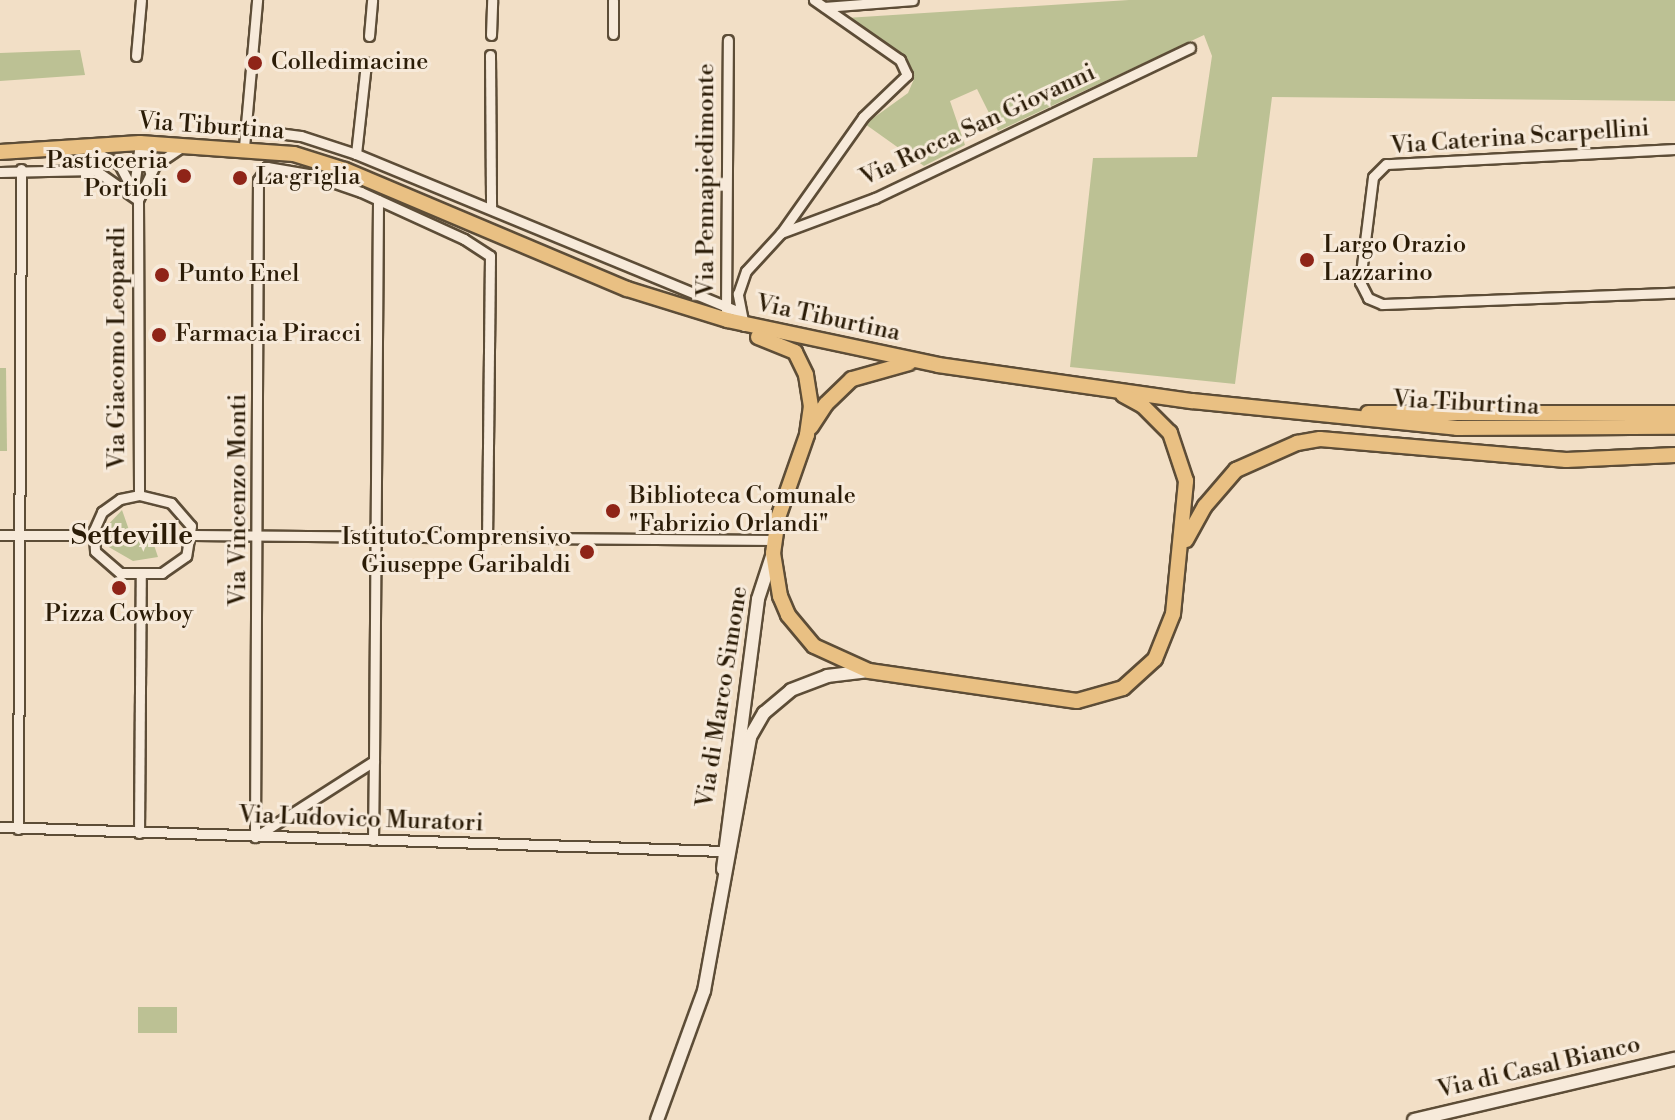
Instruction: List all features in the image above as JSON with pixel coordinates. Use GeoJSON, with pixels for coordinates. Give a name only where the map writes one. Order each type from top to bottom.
{"type":"FeatureCollection","features":[{"type":"Feature","properties":{"kind":"main road","name":"Via Tiburtina"},"geometry":{"type":"LineString","coordinates":[[0,152],[78,144],[192,144],[244,147],[335,166],[627,289],[938,365],[1111,390],[1336,416],[1511,431],[1675,427]]}},
{"type":"Feature","properties":{"kind":"main road","name":"Via di Marco Simone"},"geometry":{"type":"LineString","coordinates":[[627,289],[679,315],[789,346],[806,375],[811,406],[807,435]]}},
{"type":"Feature","properties":{"kind":"main road","name":"Via di Marco Simone"},"geometry":{"type":"LineString","coordinates":[[724,876],[722,851],[758,599],[774,546],[783,497],[807,435],[826,404],[852,379],[889,365],[938,365]]}},
{"type":"Feature","properties":{"kind":"main road"},"geometry":{"type":"LineString","coordinates":[[774,546],[780,596],[799,631],[830,656],[869,671],[1058,700],[1100,697],[1131,682],[1155,659],[1173,614],[1183,552],[1186,481],[1178,447],[1151,412],[1111,390]]}},
{"type":"Feature","properties":{"kind":"main road"},"geometry":{"type":"LineString","coordinates":[[1336,416],[1411,410],[1551,416],[1675,413]]}},
{"type":"Feature","properties":{"kind":"main road","name":"Via Tiburtina"},"geometry":{"type":"LineString","coordinates":[[1183,552],[1205,506],[1236,470],[1297,443],[1320,439],[1566,460],[1675,455]]}},
{"type":"Feature","properties":{"kind":"main road","name":"Via di Marco Simone"},"geometry":{"type":"LineString","coordinates":[[657,1120],[700,1005],[746,748],[764,713],[806,682],[869,671]]}},
{"type":"Feature","properties":{"kind":"main road","name":"Via di Casal Bianco"},"geometry":{"type":"LineString","coordinates":[[1414,1120],[1675,1059]]}},
{"type":"Feature","properties":{"kind":"street"},"geometry":{"type":"LineString","coordinates":[[136,56],[141,0]]}},
{"type":"Feature","properties":{"kind":"street"},"geometry":{"type":"LineString","coordinates":[[244,147],[257,0]]}},
{"type":"Feature","properties":{"kind":"street"},"geometry":{"type":"LineString","coordinates":[[369,36],[372,0]]}},
{"type":"Feature","properties":{"kind":"street"},"geometry":{"type":"LineString","coordinates":[[491,35],[492,0]]}},
{"type":"Feature","properties":{"kind":"street"},"geometry":{"type":"LineString","coordinates":[[613,0],[613,34]]}},
{"type":"Feature","properties":{"kind":"street"},"geometry":{"type":"LineString","coordinates":[[247,129],[301,136],[356,154],[491,209],[736,318],[742,278],[781,233],[863,117],[907,75],[900,60],[814,0]]}},
{"type":"Feature","properties":{"kind":"street"},"geometry":{"type":"LineString","coordinates":[[825,7],[913,0]]}},
{"type":"Feature","properties":{"kind":"street","name":"Via Pennapiedimonte"},"geometry":{"type":"LineString","coordinates":[[728,40],[736,318]]}},
{"type":"Feature","properties":{"kind":"street","name":"Via Rocca San Giovanni"},"geometry":{"type":"LineString","coordinates":[[781,233],[875,198],[1190,48]]}},
{"type":"Feature","properties":{"kind":"street"},"geometry":{"type":"LineString","coordinates":[[490,55],[491,209]]}},
{"type":"Feature","properties":{"kind":"street"},"geometry":{"type":"LineString","coordinates":[[356,154],[366,63]]}},
{"type":"Feature","properties":{"kind":"street"},"geometry":{"type":"LineString","coordinates":[[140,143],[150,172]]}},
{"type":"Feature","properties":{"kind":"street","name":"Via Giacomo Leopardi"},"geometry":{"type":"LineString","coordinates":[[139,495],[136,196],[140,143]]}},
{"type":"Feature","properties":{"kind":"street"},"geometry":{"type":"LineString","coordinates":[[78,144],[117,162],[136,196]]}},
{"type":"Feature","properties":{"kind":"street"},"geometry":{"type":"LineString","coordinates":[[136,196],[150,172],[168,154],[192,144]]}},
{"type":"Feature","properties":{"kind":"street","name":"Via Caterina Scarpellini"},"geometry":{"type":"LineString","coordinates":[[1675,149],[1390,162],[1373,177],[1360,282],[1366,296],[1382,304],[1675,293]]}},
{"type":"Feature","properties":{"kind":"street","name":"Via Vincenzo Monti"},"geometry":{"type":"LineString","coordinates":[[255,837],[260,533],[258,180],[267,167],[317,176],[378,200]]}},
{"type":"Feature","properties":{"kind":"street"},"geometry":{"type":"LineString","coordinates":[[0,172],[21,169],[95,170],[136,196]]}},
{"type":"Feature","properties":{"kind":"street"},"geometry":{"type":"LineString","coordinates":[[18,829],[21,169]]}},
{"type":"Feature","properties":{"kind":"street"},"geometry":{"type":"LineString","coordinates":[[373,840],[378,200],[490,256],[487,534]]}},
{"type":"Feature","properties":{"kind":"street"},"geometry":{"type":"LineString","coordinates":[[139,495],[176,506],[188,519],[193,535],[177,566],[141,576],[120,573],[101,561],[93,535],[106,508],[139,495]]}},
{"type":"Feature","properties":{"kind":"street"},"geometry":{"type":"LineString","coordinates":[[193,535],[487,534],[774,546]]}},
{"type":"Feature","properties":{"kind":"street"},"geometry":{"type":"LineString","coordinates":[[0,535],[93,535]]}},
{"type":"Feature","properties":{"kind":"street"},"geometry":{"type":"LineString","coordinates":[[139,833],[141,576]]}},
{"type":"Feature","properties":{"kind":"street"},"geometry":{"type":"LineString","coordinates":[[255,837],[374,761]]}},
{"type":"Feature","properties":{"kind":"street","name":"Via Ludovico Muratori"},"geometry":{"type":"LineString","coordinates":[[0,827],[722,851]]}},
{"type":"Feature","properties":{"kind":"green space"},"geometry":{"type":"Polygon","coordinates":[[[1129,0],[1675,0],[1675,101],[1272,97],[1235,384],[1070,367],[1093,158],[1197,157],[1212,56],[1204,35],[998,131],[977,89],[950,101],[965,145],[924,166],[865,124],[908,93],[914,79],[846,18],[1129,0]]]}},
{"type":"Feature","properties":{"kind":"green space"},"geometry":{"type":"Polygon","coordinates":[[[80,50],[85,75],[0,81],[0,53],[80,50]]]}},
{"type":"Feature","properties":{"kind":"green space"},"geometry":{"type":"Polygon","coordinates":[[[0,368],[6,368],[7,451],[0,451],[0,368]]]}},
{"type":"Feature","properties":{"kind":"green space"},"geometry":{"type":"Polygon","coordinates":[[[122,510],[129,530],[149,530],[158,557],[133,561],[107,546],[105,528],[122,510]]]}},
{"type":"Feature","properties":{"kind":"green space"},"geometry":{"type":"Polygon","coordinates":[[[138,1007],[177,1007],[177,1033],[138,1033],[138,1007]]]}},
{"type":"Feature","properties":{"kind":"place","name":"Colledimacine"},"geometry":{"type":"Point","coordinates":[255,63]}},
{"type":"Feature","properties":{"kind":"place","name":"Pasticceria Portioli"},"geometry":{"type":"Point","coordinates":[184,176]}},
{"type":"Feature","properties":{"kind":"place","name":"La griglia"},"geometry":{"type":"Point","coordinates":[240,178]}},
{"type":"Feature","properties":{"kind":"place","name":"Largo Orazio Lazzarino"},"geometry":{"type":"Point","coordinates":[1307,260]}},
{"type":"Feature","properties":{"kind":"place","name":"Punto Enel"},"geometry":{"type":"Point","coordinates":[162,275]}},
{"type":"Feature","properties":{"kind":"place","name":"Farmacia Piracci"},"geometry":{"type":"Point","coordinates":[159,335]}},
{"type":"Feature","properties":{"kind":"place","name":"Biblioteca Comunale \"Fabrizio Orlandi\""},"geometry":{"type":"Point","coordinates":[613,511]}},
{"type":"Feature","properties":{"kind":"place","name":"Istituto Comprensivo Giuseppe Garibaldi"},"geometry":{"type":"Point","coordinates":[587,552]}},
{"type":"Feature","properties":{"kind":"place","name":"Pizza Cowboy"},"geometry":{"type":"Point","coordinates":[119,588]}},
{"type":"Feature","properties":{"kind":"district","name":"Setteville"},"geometry":{"type":"Point","coordinates":[132,536]}}]}
